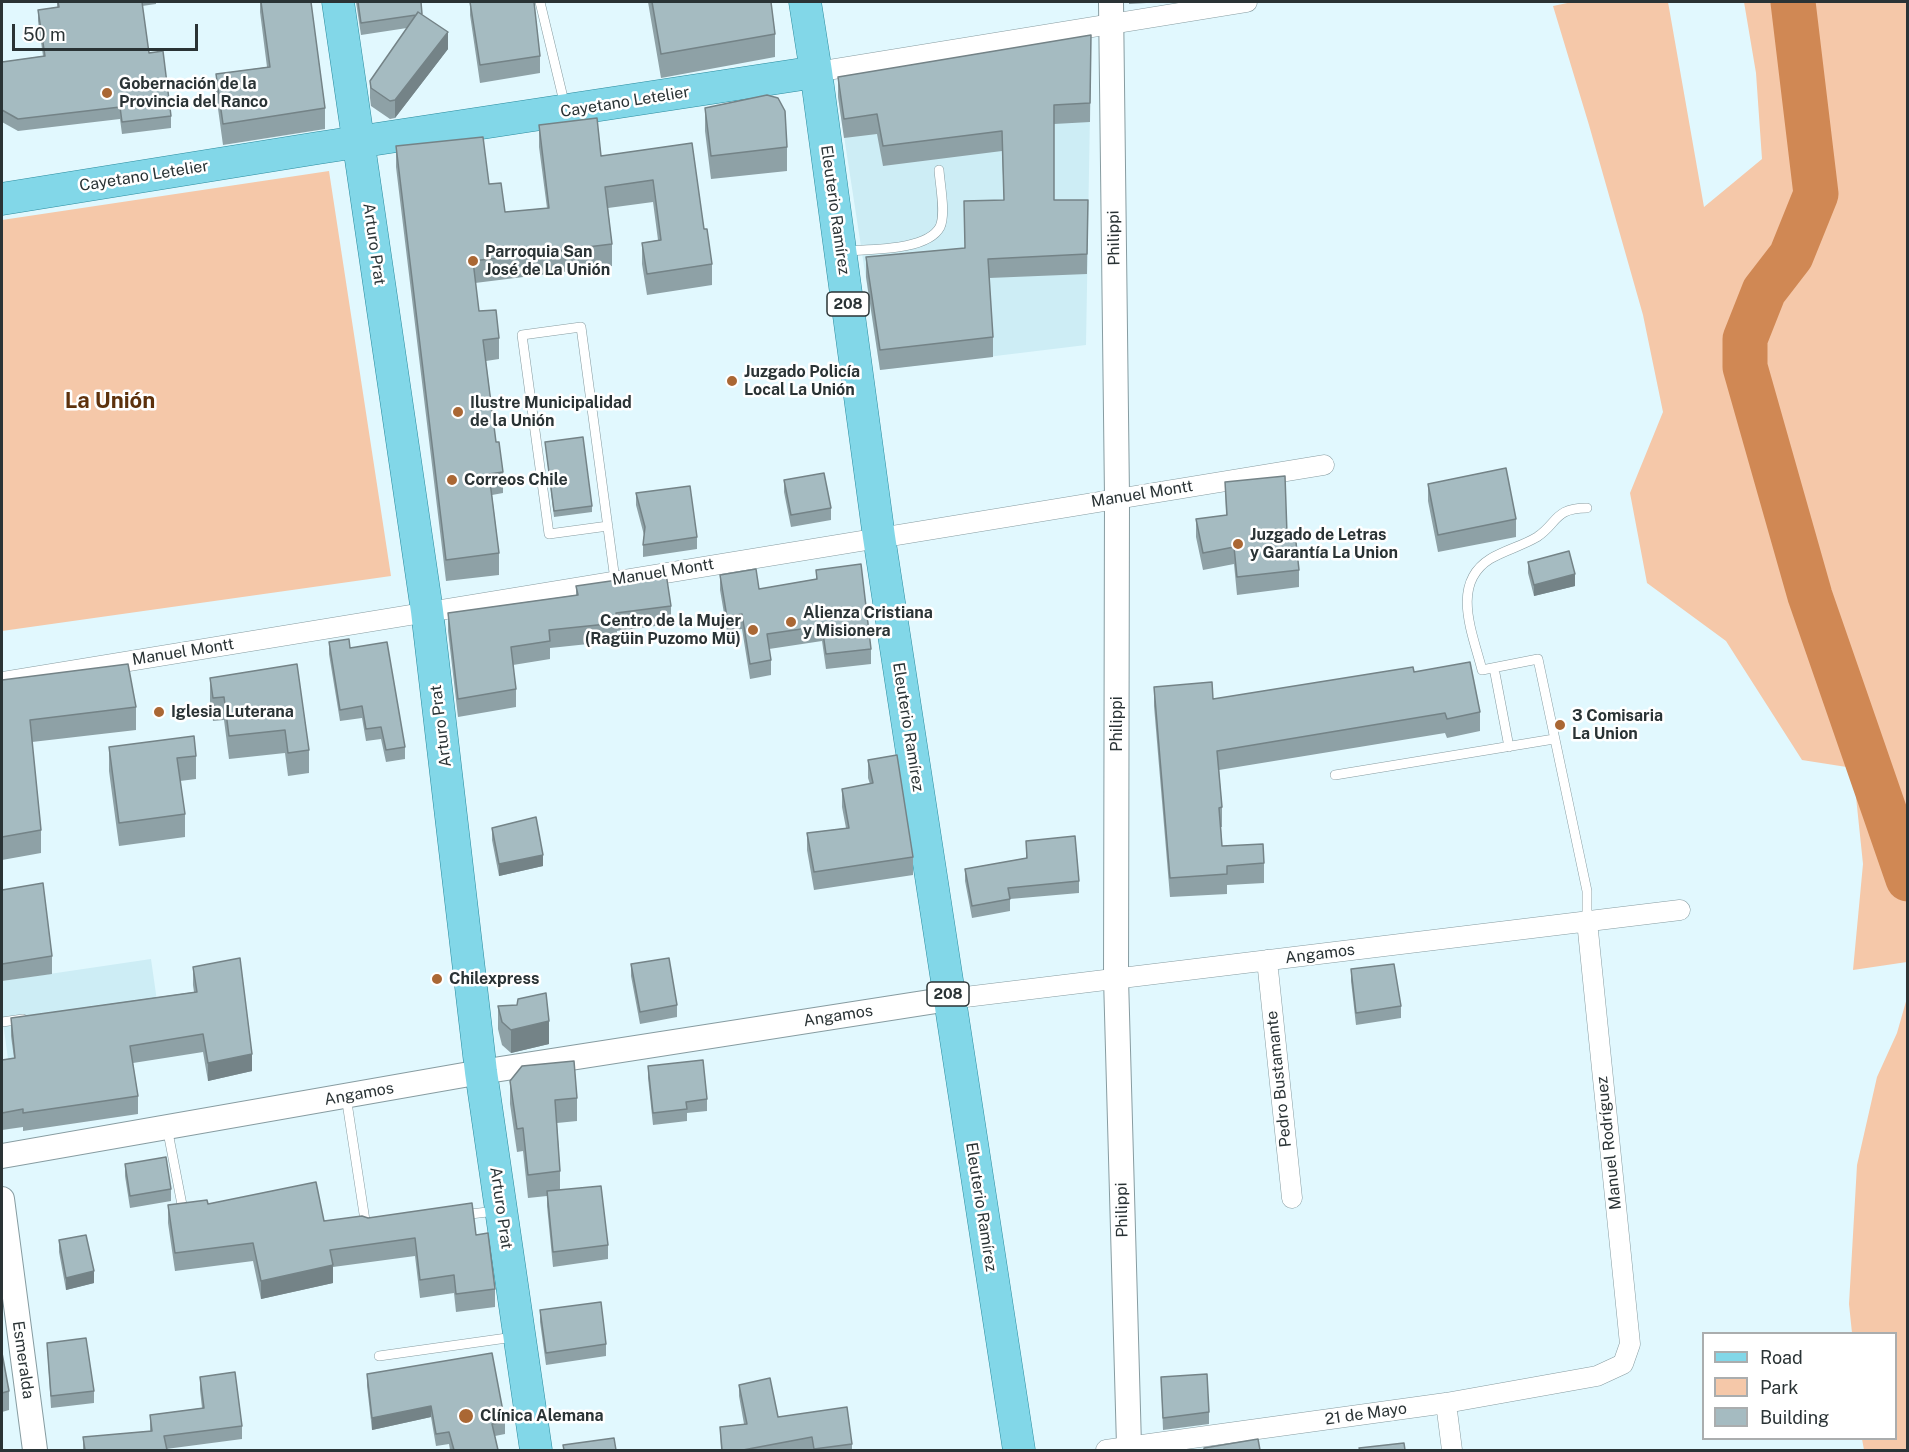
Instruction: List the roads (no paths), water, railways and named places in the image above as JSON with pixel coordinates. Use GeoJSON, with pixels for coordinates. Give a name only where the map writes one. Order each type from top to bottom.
{"type":"FeatureCollection","features":[{"type":"Feature","properties":{"kind":"main road","name":"Arturo Prat"},"geometry":{"type":"LineString","coordinates":[[338,2],[427,611],[481,1072],[536,1450]]}},
{"type":"Feature","properties":{"kind":"main road","name":"Eleuterio Ramírez"},"geometry":{"type":"LineString","coordinates":[[805,2],[879,537],[1019,1450]]}},
{"type":"Feature","properties":{"kind":"main road","name":"Cayetano Letelier"},"geometry":{"type":"LineString","coordinates":[[2,199],[816,72]]}},
{"type":"Feature","properties":{"kind":"street","name":"Cayetano Letelier"},"geometry":{"type":"LineString","coordinates":[[816,72],[1112,12],[1247,2]]}},
{"type":"Feature","properties":{"kind":"street","name":"Philippi"},"geometry":{"type":"LineString","coordinates":[[1112,12],[1117,497],[1117,1448]]}},
{"type":"Feature","properties":{"kind":"street","name":"Manuel Montt"},"geometry":{"type":"LineString","coordinates":[[2,682],[1117,497],[1324,465]]}},
{"type":"Feature","properties":{"kind":"street","name":"Angamos"},"geometry":{"type":"LineString","coordinates":[[2,1156],[481,1072],[949,999],[1680,910]]}},
{"type":"Feature","properties":{"kind":"street","name":"Manuel Rodríguez"},"geometry":{"type":"LineString","coordinates":[[1587,921],[1630,1344],[1623,1364]]}},
{"type":"Feature","properties":{"kind":"street","name":"Pedro Bustamante"},"geometry":{"type":"LineString","coordinates":[[1267,960],[1292,1198]]}},
{"type":"Feature","properties":{"kind":"street","name":"Esmeralda"},"geometry":{"type":"LineString","coordinates":[[2,1198],[35,1450]]}},
{"type":"Feature","properties":{"kind":"street","name":"21 de Mayo"},"geometry":{"type":"LineString","coordinates":[[1117,1448],[1446,1403],[1597,1376],[1623,1364]]}},
{"type":"Feature","properties":{"kind":"street"},"geometry":{"type":"LineString","coordinates":[[1446,1403],[1452,1450]]}},
{"type":"Feature","properties":{"kind":"lane"},"geometry":{"type":"LineString","coordinates":[[540,2],[566,112]]}},
{"type":"Feature","properties":{"kind":"lane"},"geometry":{"type":"LineString","coordinates":[[841,251],[915,244],[930,237],[940,227],[942,213],[939,170]]}},
{"type":"Feature","properties":{"kind":"lane"},"geometry":{"type":"LineString","coordinates":[[608,526],[549,534],[522,335],[581,327],[608,526],[615,580]]}},
{"type":"Feature","properties":{"kind":"lane"},"geometry":{"type":"LineString","coordinates":[[1587,508],[1567,510],[1539,536],[1498,555],[1478,570],[1468,590],[1467,611],[1477,670],[1538,659],[1587,891],[1587,921]]}},
{"type":"Feature","properties":{"kind":"lane"},"geometry":{"type":"LineString","coordinates":[[1494,668],[1509,747]]}},
{"type":"Feature","properties":{"kind":"lane"},"geometry":{"type":"LineString","coordinates":[[1335,776],[1554,740]]}},
{"type":"Feature","properties":{"kind":"lane"},"geometry":{"type":"LineString","coordinates":[[2,1022],[35,1017]]}},
{"type":"Feature","properties":{"kind":"lane"},"geometry":{"type":"LineString","coordinates":[[346,1096],[366,1229],[378,1227]]}},
{"type":"Feature","properties":{"kind":"lane"},"geometry":{"type":"LineString","coordinates":[[167,1127],[183,1210]]}},
{"type":"Feature","properties":{"kind":"lane"},"geometry":{"type":"LineString","coordinates":[[450,1217],[501,1210]]}},
{"type":"Feature","properties":{"kind":"lane"},"geometry":{"type":"LineString","coordinates":[[379,1356],[519,1336]]}},
{"type":"Feature","properties":{"kind":"waterway"},"geometry":{"type":"LineString","coordinates":[[1793,2],[1816,194],[1791,256],[1764,291],[1745,339],[1745,367],[1810,596],[1908,879]]}},
{"type":"Feature","properties":{"kind":"place","name":"Gobernación de la Provincia del Ranco"},"geometry":{"type":"Point","coordinates":[107,93]}},
{"type":"Feature","properties":{"kind":"place","name":"Parroquia San José de La Unión"},"geometry":{"type":"Point","coordinates":[473,261]}},
{"type":"Feature","properties":{"kind":"place","name":"Juzgado Policía Local La Unión"},"geometry":{"type":"Point","coordinates":[732,381]}},
{"type":"Feature","properties":{"kind":"place","name":"Ilustre Municipalidad de la Unión"},"geometry":{"type":"Point","coordinates":[458,412]}},
{"type":"Feature","properties":{"kind":"place","name":"Correos Chile"},"geometry":{"type":"Point","coordinates":[452,480]}},
{"type":"Feature","properties":{"kind":"place","name":"Juzgado de Letras y Garantía La Union"},"geometry":{"type":"Point","coordinates":[1238,544]}},
{"type":"Feature","properties":{"kind":"place","name":"Alienza Cristiana y Misionera"},"geometry":{"type":"Point","coordinates":[791,622]}},
{"type":"Feature","properties":{"kind":"place","name":"Centro de la Mujer (Ragüin Puzomo Mü)"},"geometry":{"type":"Point","coordinates":[753,630]}},
{"type":"Feature","properties":{"kind":"place","name":"Iglesia Luterana"},"geometry":{"type":"Point","coordinates":[159,712]}},
{"type":"Feature","properties":{"kind":"place","name":"3 Comisaria La Union"},"geometry":{"type":"Point","coordinates":[1560,725]}},
{"type":"Feature","properties":{"kind":"place","name":"Chilexpress"},"geometry":{"type":"Point","coordinates":[437,979]}},
{"type":"Feature","properties":{"kind":"place","name":"Clínica Alemana"},"geometry":{"type":"Point","coordinates":[466,1416]}},
{"type":"Feature","properties":{"kind":"district","name":"La Unión"},"geometry":{"type":"Point","coordinates":[110,401]}}]}
